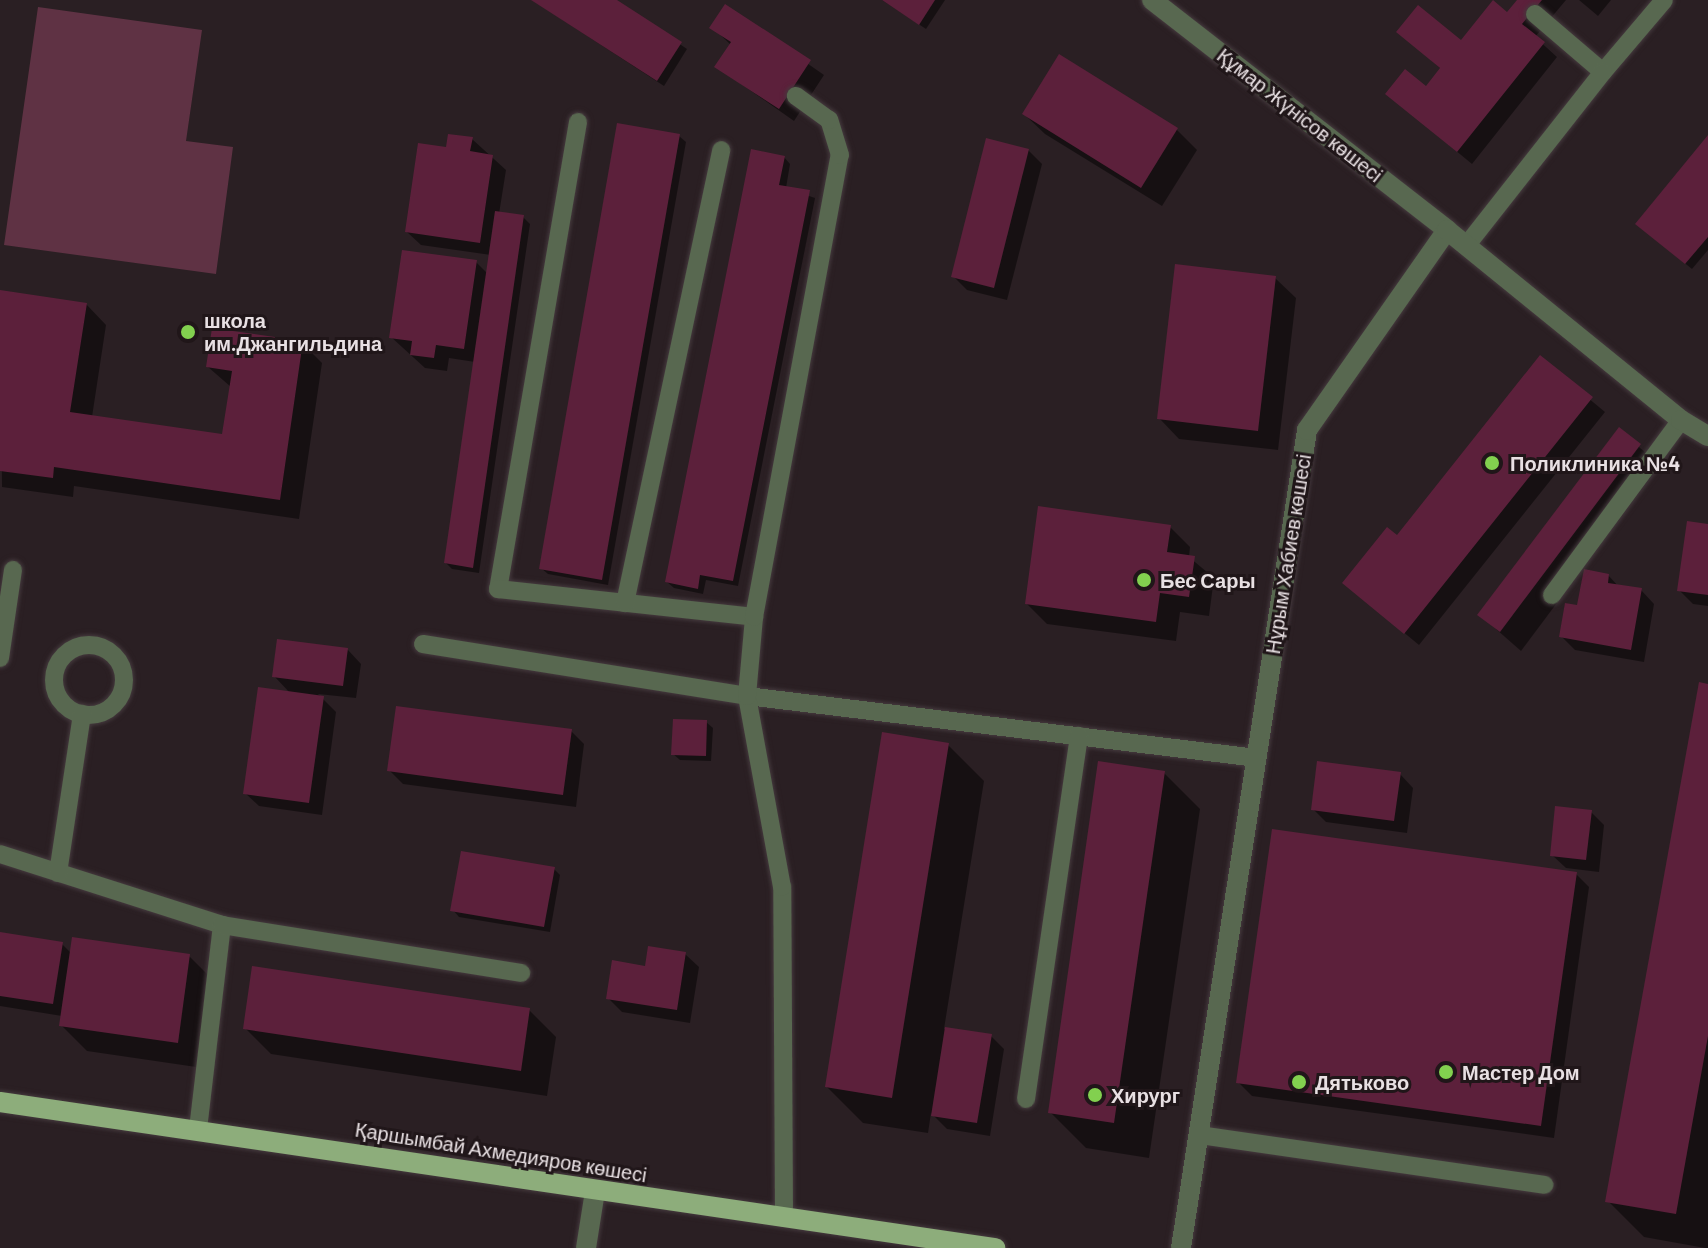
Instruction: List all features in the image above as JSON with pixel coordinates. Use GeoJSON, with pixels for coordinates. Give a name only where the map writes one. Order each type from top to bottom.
{"type":"FeatureCollection","features":[{"type":"Feature","properties":{"kind":"main road","name":"Қаршымбай Ахмедияров көшесі"},"geometry":{"type":"LineString","coordinates":[[0,1102],[995,1248]]}},
{"type":"Feature","properties":{"kind":"street","name":"Құмар Жүнісов көшесі"},"geometry":{"type":"LineString","coordinates":[[1152,0],[1447,230]]}},
{"type":"Feature","properties":{"kind":"street"},"geometry":{"type":"LineString","coordinates":[[1447,230],[1681,420],[1708,436]]}},
{"type":"Feature","properties":{"kind":"street","name":"Нұрым Хабиев көшесі"},"geometry":{"type":"LineString","coordinates":[[1181,1248],[1307,430],[1447,230]]}},
{"type":"Feature","properties":{"kind":"street"},"geometry":{"type":"LineString","coordinates":[[586,1248],[595,1191]]}},
{"type":"Feature","properties":{"kind":"lane"},"geometry":{"type":"LineString","coordinates":[[1466,246],[1664,0]]}},
{"type":"Feature","properties":{"kind":"lane"},"geometry":{"type":"LineString","coordinates":[[1535,14],[1603,72]]}},
{"type":"Feature","properties":{"kind":"lane"},"geometry":{"type":"LineString","coordinates":[[784,1218],[782,887],[747,696],[754,617],[840,155],[829,120],[796,96]]}},
{"type":"Feature","properties":{"kind":"lane"},"geometry":{"type":"LineString","coordinates":[[578,122],[498,589],[754,617]]}},
{"type":"Feature","properties":{"kind":"lane"},"geometry":{"type":"LineString","coordinates":[[625,603],[721,150]]}},
{"type":"Feature","properties":{"kind":"lane"},"geometry":{"type":"LineString","coordinates":[[1552,595],[1681,420]]}},
{"type":"Feature","properties":{"kind":"lane"},"geometry":{"type":"LineString","coordinates":[[0,658],[13,570]]}},
{"type":"Feature","properties":{"kind":"lane"},"geometry":{"type":"LineString","coordinates":[[423,644],[747,696],[1257,758]]}},
{"type":"Feature","properties":{"kind":"lane"},"geometry":{"type":"LineString","coordinates":[[58,873],[82,714]]}},
{"type":"Feature","properties":{"kind":"lane"},"geometry":{"type":"LineString","coordinates":[[1026,1099],[1079,736]]}},
{"type":"Feature","properties":{"kind":"lane"},"geometry":{"type":"LineString","coordinates":[[0,854],[222,925],[521,973]]}},
{"type":"Feature","properties":{"kind":"lane"},"geometry":{"type":"LineString","coordinates":[[198,1130],[222,925]]}},
{"type":"Feature","properties":{"kind":"lane"},"geometry":{"type":"LineString","coordinates":[[1199,1135],[1544,1185]]}},
{"type":"Feature","properties":{"kind":"shaded area"},"geometry":{"type":"Polygon","coordinates":[[[38,7],[202,30],[186,141],[233,147],[216,274],[4,245],[38,7]]]}},
{"type":"Feature","properties":{"kind":"building"},"geometry":{"type":"Polygon","coordinates":[[[531,0],[617,0],[682,42],[657,81],[531,0]]]}},
{"type":"Feature","properties":{"kind":"building"},"geometry":{"type":"Polygon","coordinates":[[[882,0],[935,0],[919,25],[882,0]]]}},
{"type":"Feature","properties":{"kind":"building"},"geometry":{"type":"Polygon","coordinates":[[[1493,0],[1507,12],[1517,0],[1542,0],[1522,24],[1545,42],[1457,152],[1385,94],[1405,69],[1426,86],[1440,68],[1396,32],[1418,5],[1461,40],[1493,0]]]}},
{"type":"Feature","properties":{"kind":"building"},"geometry":{"type":"Polygon","coordinates":[[[725,4],[811,60],[779,109],[714,67],[731,42],[709,28],[725,4]]]}},
{"type":"Feature","properties":{"kind":"building"},"geometry":{"type":"Polygon","coordinates":[[[1059,54],[1178,128],[1141,188],[1022,114],[1059,54]]]}},
{"type":"Feature","properties":{"kind":"building"},"geometry":{"type":"Polygon","coordinates":[[[617,123],[680,134],[602,580],[539,569],[617,123]]]}},
{"type":"Feature","properties":{"kind":"building"},"geometry":{"type":"Polygon","coordinates":[[[448,134],[473,137],[470,151],[493,155],[480,243],[405,232],[418,143],[446,147],[448,134]]]}},
{"type":"Feature","properties":{"kind":"building"},"geometry":{"type":"Polygon","coordinates":[[[1708,135],[1708,237],[1685,264],[1635,224],[1708,135]]]}},
{"type":"Feature","properties":{"kind":"building"},"geometry":{"type":"Polygon","coordinates":[[[986,138],[1029,149],[994,288],[951,277],[986,138]]]}},
{"type":"Feature","properties":{"kind":"building"},"geometry":{"type":"Polygon","coordinates":[[[751,149],[785,156],[779,185],[810,190],[733,581],[700,575],[698,589],[665,582],[751,149]]]}},
{"type":"Feature","properties":{"kind":"building"},"geometry":{"type":"Polygon","coordinates":[[[495,211],[524,215],[473,568],[444,563],[495,211]]]}},
{"type":"Feature","properties":{"kind":"building"},"geometry":{"type":"Polygon","coordinates":[[[402,250],[477,260],[464,349],[436,345],[434,358],[410,355],[412,341],[389,338],[402,250]]]}},
{"type":"Feature","properties":{"kind":"building"},"geometry":{"type":"Polygon","coordinates":[[[1175,264],[1276,276],[1258,431],[1157,419],[1175,264]]]}},
{"type":"Feature","properties":{"kind":"building"},"geometry":{"type":"Polygon","coordinates":[[[0,290],[87,303],[70,412],[222,434],[232,371],[206,367],[212,328],[303,341],[280,500],[54,467],[53,478],[0,471],[0,290]]]}},
{"type":"Feature","properties":{"kind":"building"},"geometry":{"type":"Polygon","coordinates":[[[1540,355],[1593,397],[1404,634],[1342,583],[1387,527],[1397,535],[1540,355]]]}},
{"type":"Feature","properties":{"kind":"building"},"geometry":{"type":"Polygon","coordinates":[[[1619,427],[1641,444],[1500,632],[1477,615],[1619,427]]]}},
{"type":"Feature","properties":{"kind":"building"},"geometry":{"type":"Polygon","coordinates":[[[1038,506],[1171,525],[1167,552],[1195,556],[1189,597],[1160,593],[1156,622],[1025,604],[1038,506]]]}},
{"type":"Feature","properties":{"kind":"building"},"geometry":{"type":"Polygon","coordinates":[[[1687,521],[1708,524],[1708,595],[1677,591],[1687,521]]]}},
{"type":"Feature","properties":{"kind":"building"},"geometry":{"type":"Polygon","coordinates":[[[1584,569],[1609,574],[1608,583],[1642,588],[1631,650],[1559,637],[1565,603],[1577,605],[1584,569]]]}},
{"type":"Feature","properties":{"kind":"building"},"geometry":{"type":"Polygon","coordinates":[[[277,639],[348,648],[343,686],[272,677],[277,639]]]}},
{"type":"Feature","properties":{"kind":"building"},"geometry":{"type":"Polygon","coordinates":[[[1699,682],[1708,684],[1708,1036],[1676,1214],[1605,1202],[1699,682]]]}},
{"type":"Feature","properties":{"kind":"building"},"geometry":{"type":"Polygon","coordinates":[[[258,687],[324,696],[309,803],[243,794],[258,687]]]}},
{"type":"Feature","properties":{"kind":"building"},"geometry":{"type":"Polygon","coordinates":[[[396,706],[572,729],[563,795],[387,771],[396,706]]]}},
{"type":"Feature","properties":{"kind":"building"},"geometry":{"type":"Polygon","coordinates":[[[673,719],[707,720],[706,756],[671,755],[673,719]]]}},
{"type":"Feature","properties":{"kind":"building"},"geometry":{"type":"Polygon","coordinates":[[[882,732],[949,743],[892,1098],[825,1087],[882,732]]]}},
{"type":"Feature","properties":{"kind":"building"},"geometry":{"type":"Polygon","coordinates":[[[1098,761],[1165,771],[1114,1123],[1048,1113],[1098,761]]]}},
{"type":"Feature","properties":{"kind":"building"},"geometry":{"type":"Polygon","coordinates":[[[1317,761],[1401,772],[1394,821],[1311,810],[1317,761]]]}},
{"type":"Feature","properties":{"kind":"building"},"geometry":{"type":"Polygon","coordinates":[[[1555,806],[1592,810],[1586,860],[1550,856],[1555,806]]]}},
{"type":"Feature","properties":{"kind":"building"},"geometry":{"type":"Polygon","coordinates":[[[1272,829],[1577,872],[1541,1126],[1236,1083],[1272,829]]]}},
{"type":"Feature","properties":{"kind":"building"},"geometry":{"type":"Polygon","coordinates":[[[461,851],[555,867],[544,927],[450,911],[461,851]]]}},
{"type":"Feature","properties":{"kind":"building"},"geometry":{"type":"Polygon","coordinates":[[[0,932],[63,942],[53,1004],[0,996],[0,932]]]}},
{"type":"Feature","properties":{"kind":"building"},"geometry":{"type":"Polygon","coordinates":[[[72,937],[190,954],[178,1043],[59,1026],[72,937]]]}},
{"type":"Feature","properties":{"kind":"building"},"geometry":{"type":"Polygon","coordinates":[[[648,946],[686,952],[677,1010],[606,999],[612,960],[645,966],[648,946]]]}},
{"type":"Feature","properties":{"kind":"building"},"geometry":{"type":"Polygon","coordinates":[[[252,966],[530,1008],[521,1071],[243,1029],[252,966]]]}},
{"type":"Feature","properties":{"kind":"building"},"geometry":{"type":"Polygon","coordinates":[[[945,1027],[992,1034],[977,1123],[931,1116],[945,1027]]]}},
{"type":"Feature","properties":{"kind":"place","name":"школа им.Джангильдина"},"geometry":{"type":"Point","coordinates":[188,332]}},
{"type":"Feature","properties":{"kind":"place","name":"Поликлиника №4"},"geometry":{"type":"Point","coordinates":[1492,463]}},
{"type":"Feature","properties":{"kind":"place","name":"Бес Сары"},"geometry":{"type":"Point","coordinates":[1144,580]}},
{"type":"Feature","properties":{"kind":"place","name":"Мастер Дом"},"geometry":{"type":"Point","coordinates":[1446,1072]}},
{"type":"Feature","properties":{"kind":"place","name":"Дятьково"},"geometry":{"type":"Point","coordinates":[1299,1082]}},
{"type":"Feature","properties":{"kind":"place","name":"Хирург"},"geometry":{"type":"Point","coordinates":[1095,1095]}}]}
